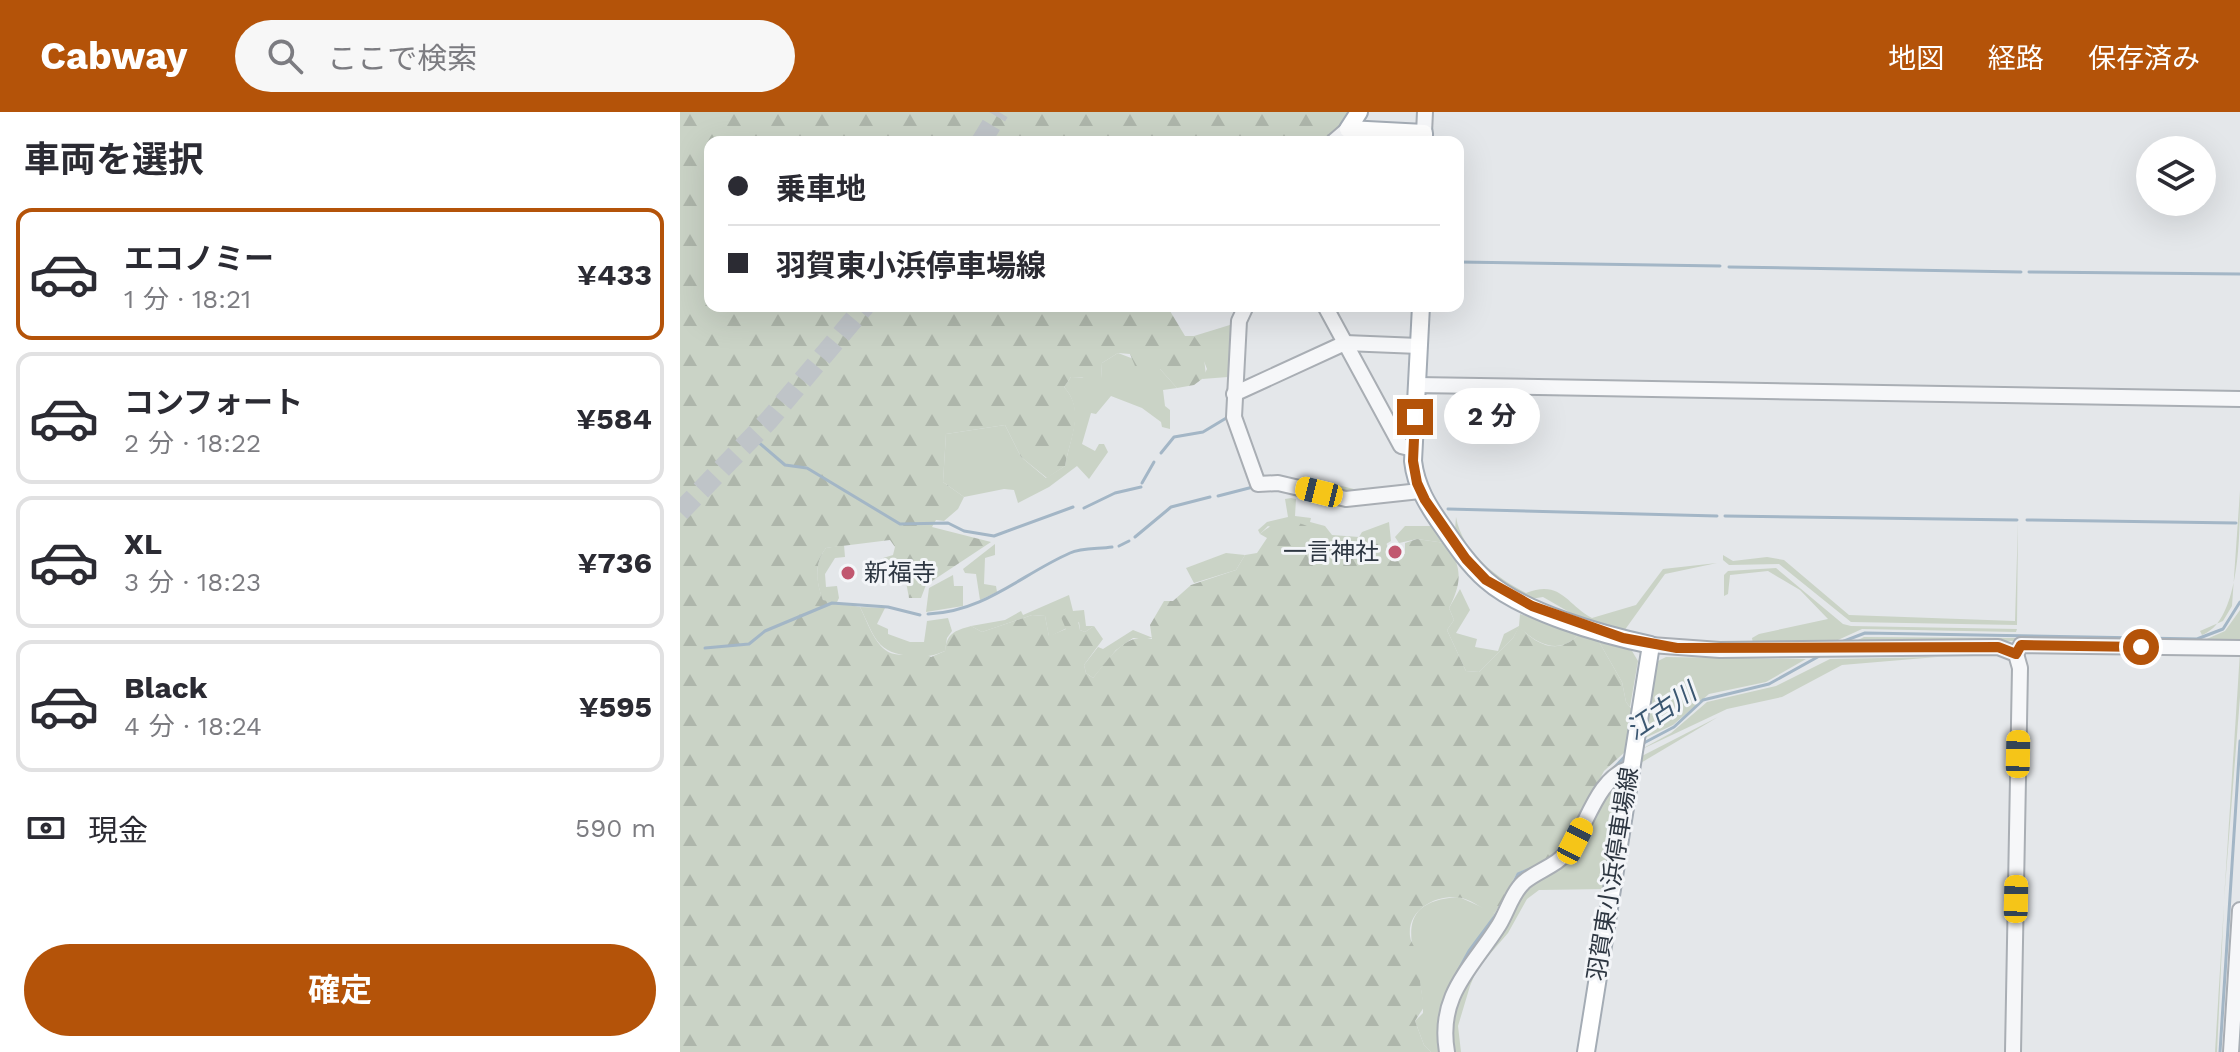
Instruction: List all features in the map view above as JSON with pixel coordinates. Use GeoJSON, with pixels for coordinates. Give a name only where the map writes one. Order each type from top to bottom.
{"type":"FeatureCollection","features":[{"type":"Feature","properties":{"kind":"main road"},"geometry":{"type":"LineString","coordinates":[[1359,112],[1348,129],[1414,136]]}},
{"type":"Feature","properties":{"kind":"main road"},"geometry":{"type":"LineString","coordinates":[[1421,312],[1413,449],[1420,491],[1466,559],[1499,590],[1567,619],[1651,645]]}},
{"type":"Feature","properties":{"kind":"main road","name":"羽賀東小浜停車場線"},"geometry":{"type":"LineString","coordinates":[[1586,1052],[1651,645]]}},
{"type":"Feature","properties":{"kind":"street"},"geometry":{"type":"LineString","coordinates":[[1424,136],[1425,112]]}},
{"type":"Feature","properties":{"kind":"street"},"geometry":{"type":"LineString","coordinates":[[1340,136],[1348,129]]}},
{"type":"Feature","properties":{"kind":"street"},"geometry":{"type":"LineString","coordinates":[[1243,312],[1239,321],[1234,394],[1236,427],[1258,484],[1278,483],[1346,499],[1420,491]]}},
{"type":"Feature","properties":{"kind":"street"},"geometry":{"type":"LineString","coordinates":[[1328,312],[1387,427],[1401,446],[1413,449]]}},
{"type":"Feature","properties":{"kind":"street"},"geometry":{"type":"LineString","coordinates":[[1234,394],[1345,343],[1419,346]]}},
{"type":"Feature","properties":{"kind":"street"},"geometry":{"type":"LineString","coordinates":[[1417,385],[2240,399]]}},
{"type":"Feature","properties":{"kind":"street"},"geometry":{"type":"LineString","coordinates":[[1651,645],[1693,649],[1821,650],[1998,647],[2016,654]]}},
{"type":"Feature","properties":{"kind":"street"},"geometry":{"type":"LineString","coordinates":[[2013,1052],[2020,668],[2016,654],[2021,645],[2240,648]]}},
{"type":"Feature","properties":{"kind":"street"},"geometry":{"type":"LineString","coordinates":[[1447,1052],[1447,1014],[1457,985],[1474,955],[1501,922],[1521,885],[1567,854],[1608,781],[1632,755]]}},
{"type":"Feature","properties":{"kind":"street"},"geometry":{"type":"LineString","coordinates":[[2231,1052],[2240,910]]}},
{"type":"Feature","properties":{"kind":"green space"},"geometry":{"type":"Polygon","coordinates":[[[680,112],[1355,112],[1334,136],[704,136],[704,312],[1171,312],[1185,336],[1194,336],[1203,349],[1206,376],[1194,385],[1177,388],[1160,369],[1140,378],[1130,354],[1118,353],[1102,363],[1101,378],[1095,385],[1082,377],[1071,377],[1064,387],[1074,405],[1073,435],[1065,466],[1047,478],[1021,457],[1005,425],[946,434],[943,482],[964,497],[958,509],[944,521],[936,520],[932,527],[991,542],[926,585],[921,598],[909,598],[906,582],[891,577],[889,565],[883,565],[883,558],[893,555],[895,547],[890,540],[826,548],[819,560],[817,573],[823,600],[860,607],[874,637],[887,651],[895,654],[918,650],[931,657],[945,651],[950,636],[960,629],[971,626],[982,632],[1032,615],[1045,616],[1049,636],[1066,629],[1060,615],[1077,616],[1080,630],[1085,632],[1094,626],[1103,639],[1084,665],[1086,673],[1093,678],[1125,643],[1134,639],[1152,639],[1150,625],[1164,601],[1173,601],[1191,585],[1236,570],[1245,555],[1257,553],[1267,538],[1260,534],[1282,522],[1304,525],[1324,537],[1341,554],[1362,558],[1376,544],[1386,542],[1391,559],[1405,554],[1405,543],[1417,539],[1445,543],[1455,559],[1459,575],[1449,608],[1454,620],[1447,630],[1466,671],[1479,672],[1513,638],[1519,626],[1540,643],[1548,645],[1564,645],[1579,634],[1598,640],[1622,682],[1626,702],[1633,711],[1627,750],[1604,771],[1563,848],[1548,860],[1517,873],[1495,913],[1466,899],[1453,897],[1426,905],[1413,918],[1411,940],[1424,962],[1420,982],[1424,1007],[1415,1021],[1424,1045],[1431,1052],[680,1052],[680,112]]]}},
{"type":"Feature","properties":{"kind":"green space"},"geometry":{"type":"Polygon","coordinates":[[[1233,324],[1228,377],[1202,379],[1207,369],[1194,336],[1233,324]]]}},
{"type":"Feature","properties":{"kind":"green space"},"geometry":{"type":"Polygon","coordinates":[[[1118,353],[1160,369],[1177,388],[1163,390],[1165,406],[1170,410],[1170,429],[1162,427],[1161,422],[1142,408],[1111,396],[1096,414],[1091,413],[1082,444],[1095,451],[1099,444],[1104,444],[1108,452],[1089,479],[1077,466],[1049,487],[1018,503],[1014,490],[964,497],[943,482],[946,434],[1005,425],[1021,457],[1046,478],[1065,466],[1075,415],[1074,405],[1064,387],[1071,377],[1101,378],[1102,363],[1118,353]]]}},
{"type":"Feature","properties":{"kind":"green space"},"geometry":{"type":"Polygon","coordinates":[[[1259,474],[1306,481],[1313,479],[1358,490],[1405,484],[1354,493],[1265,479],[1259,474]]]}},
{"type":"Feature","properties":{"kind":"green space"},"geometry":{"type":"Polygon","coordinates":[[[2240,491],[2238,552],[2234,581],[2240,491]]]}},
{"type":"Feature","properties":{"kind":"green space"},"geometry":{"type":"Polygon","coordinates":[[[1285,499],[1296,499],[1295,516],[1311,518],[1310,522],[1325,526],[1332,535],[1359,537],[1362,532],[1389,522],[1391,541],[1363,558],[1341,554],[1268,526],[1260,534],[1258,530],[1267,522],[1288,517],[1285,499]]]}},
{"type":"Feature","properties":{"kind":"green space"},"geometry":{"type":"Polygon","coordinates":[[[1456,517],[1465,542],[1493,572],[1526,593],[1548,589],[1556,591],[1592,618],[1636,605],[1663,569],[1717,563],[1665,574],[1624,631],[1576,616],[1543,597],[1530,599],[1507,586],[1468,550],[1455,530],[1456,517]]]}},
{"type":"Feature","properties":{"kind":"green space"},"geometry":{"type":"Polygon","coordinates":[[[2018,522],[2017,625],[1851,622],[1779,564],[1729,565],[1723,560],[1723,555],[1733,561],[1767,557],[1784,560],[1849,615],[2015,621],[2018,522]]]}},
{"type":"Feature","properties":{"kind":"green space"},"geometry":{"type":"Polygon","coordinates":[[[1405,526],[1432,526],[1445,543],[1417,539],[1399,543],[1395,537],[1405,526]]]}},
{"type":"Feature","properties":{"kind":"green space"},"geometry":{"type":"Polygon","coordinates":[[[995,544],[995,555],[985,558],[984,584],[996,586],[997,592],[980,600],[976,574],[965,573],[963,569],[995,544]]]}},
{"type":"Feature","properties":{"kind":"green space"},"geometry":{"type":"Polygon","coordinates":[[[844,545],[845,557],[835,558],[825,574],[826,587],[837,586],[839,598],[836,604],[823,600],[818,566],[826,548],[844,545]]]}},
{"type":"Feature","properties":{"kind":"green space"},"geometry":{"type":"Polygon","coordinates":[[[1226,553],[1245,555],[1236,570],[1194,583],[1186,568],[1226,553]]]}},
{"type":"Feature","properties":{"kind":"green space"},"geometry":{"type":"Polygon","coordinates":[[[1776,568],[1843,624],[2017,629],[2016,632],[1862,629],[1827,645],[1753,644],[1752,638],[1759,634],[1828,619],[1800,590],[1768,571],[1730,575],[1728,594],[1724,596],[1724,575],[1728,571],[1776,568]]]}},
{"type":"Feature","properties":{"kind":"green space"},"geometry":{"type":"Polygon","coordinates":[[[953,575],[954,586],[963,586],[963,606],[926,612],[929,588],[953,575]]]}},
{"type":"Feature","properties":{"kind":"green space"},"geometry":{"type":"Polygon","coordinates":[[[2234,581],[2232,606],[2223,621],[2216,624],[2224,613],[2234,581]]]}},
{"type":"Feature","properties":{"kind":"green space"},"geometry":{"type":"Polygon","coordinates":[[[1460,589],[1470,610],[1456,633],[1477,639],[1475,647],[1498,651],[1504,634],[1519,626],[1520,614],[1579,634],[1564,645],[1556,646],[1533,638],[1519,627],[1513,638],[1479,672],[1466,671],[1447,630],[1454,620],[1449,608],[1460,589]]]}},
{"type":"Feature","properties":{"kind":"green space"},"geometry":{"type":"Polygon","coordinates":[[[1069,595],[1073,611],[1084,610],[1086,626],[1094,626],[1085,632],[1080,630],[1079,622],[1049,637],[1045,616],[1032,615],[982,632],[971,626],[1005,620],[1021,611],[1023,615],[1069,595]]]}},
{"type":"Feature","properties":{"kind":"green space"},"geometry":{"type":"Polygon","coordinates":[[[860,607],[885,608],[877,624],[888,629],[888,634],[910,642],[924,642],[927,621],[948,618],[952,631],[947,638],[945,651],[922,656],[891,652],[878,642],[860,607]]]}},
{"type":"Feature","properties":{"kind":"green space"},"geometry":{"type":"Polygon","coordinates":[[[2240,610],[2240,644],[2202,641],[2225,631],[2240,610]]]}},
{"type":"Feature","properties":{"kind":"green space"},"geometry":{"type":"Polygon","coordinates":[[[2216,624],[2215,627],[2202,635],[2200,631],[2216,624]]]}},
{"type":"Feature","properties":{"kind":"green space"},"geometry":{"type":"Polygon","coordinates":[[[1133,630],[1153,638],[1133,638],[1116,650],[1093,678],[1086,673],[1084,665],[1098,647],[1103,649],[1133,630]]]}},
{"type":"Feature","properties":{"kind":"green space"},"geometry":{"type":"Polygon","coordinates":[[[1864,637],[2017,638],[2017,641],[1848,645],[1864,637]]]}},
{"type":"Feature","properties":{"kind":"green space"},"geometry":{"type":"Polygon","coordinates":[[[1598,640],[1632,651],[1638,661],[1630,707],[1622,682],[1598,640]]]}},
{"type":"Feature","properties":{"kind":"green space"},"geometry":{"type":"Polygon","coordinates":[[[2240,652],[2240,697],[2224,900],[2240,652]]]}},
{"type":"Feature","properties":{"kind":"green space"},"geometry":{"type":"Polygon","coordinates":[[[1666,657],[1806,659],[1766,682],[1709,694],[1673,725],[1641,740],[1652,664],[1666,657]]]}},
{"type":"Feature","properties":{"kind":"green space"},"geometry":{"type":"Polygon","coordinates":[[[1937,657],[1842,665],[1782,697],[1727,709],[1638,751],[1671,733],[1707,702],[1776,686],[1830,659],[1937,657]]]}},
{"type":"Feature","properties":{"kind":"green space"},"geometry":{"type":"Polygon","coordinates":[[[1718,717],[1639,764],[1638,758],[1718,717]]]}},
{"type":"Feature","properties":{"kind":"green space"},"geometry":{"type":"Polygon","coordinates":[[[1624,773],[1606,889],[1539,890],[1527,899],[1508,933],[1477,969],[1458,1026],[1461,1052],[1449,1052],[1452,1003],[1528,882],[1624,773]]]}},
{"type":"Feature","properties":{"kind":"green space"},"geometry":{"type":"Polygon","coordinates":[[[1459,897],[1495,913],[1445,993],[1437,1030],[1439,1052],[1431,1052],[1424,1045],[1415,1021],[1423,1013],[1411,938],[1413,923],[1419,910],[1434,901],[1459,897]]]}},
{"type":"Feature","properties":{"kind":"green space"},"geometry":{"type":"Polygon","coordinates":[[[2224,904],[2217,1052],[2215,1052],[2224,904]]]}},
{"type":"Feature","properties":{"kind":"waterway"},"geometry":{"type":"LineString","coordinates":[[1464,262],[1720,266]]}},
{"type":"Feature","properties":{"kind":"waterway"},"geometry":{"type":"LineString","coordinates":[[1729,267],[2021,272]]}},
{"type":"Feature","properties":{"kind":"waterway"},"geometry":{"type":"LineString","coordinates":[[2029,272],[2240,274]]}},
{"type":"Feature","properties":{"kind":"waterway"},"geometry":{"type":"LineString","coordinates":[[1161,453],[1174,437],[1203,432],[1228,417]]}},
{"type":"Feature","properties":{"kind":"waterway"},"geometry":{"type":"LineString","coordinates":[[749,434],[785,465],[807,468],[900,524],[948,523],[964,531],[994,536],[1073,507]]}},
{"type":"Feature","properties":{"kind":"waterway"},"geometry":{"type":"LineString","coordinates":[[1142,483],[1154,462]]}},
{"type":"Feature","properties":{"kind":"waterway"},"geometry":{"type":"LineString","coordinates":[[1084,508],[1115,493],[1141,487]]}},
{"type":"Feature","properties":{"kind":"waterway"},"geometry":{"type":"LineString","coordinates":[[1218,496],[1253,487]]}},
{"type":"Feature","properties":{"kind":"waterway"},"geometry":{"type":"LineString","coordinates":[[1135,537],[1171,507],[1210,497]]}},
{"type":"Feature","properties":{"kind":"waterway"},"geometry":{"type":"LineString","coordinates":[[1448,509],[1717,516]]}},
{"type":"Feature","properties":{"kind":"waterway"},"geometry":{"type":"LineString","coordinates":[[1725,516],[2017,520]]}},
{"type":"Feature","properties":{"kind":"waterway"},"geometry":{"type":"LineString","coordinates":[[2027,520],[2236,523]]}},
{"type":"Feature","properties":{"kind":"waterway"},"geometry":{"type":"LineString","coordinates":[[1119,546],[1129,541]]}},
{"type":"Feature","properties":{"kind":"waterway"},"geometry":{"type":"LineString","coordinates":[[928,614],[967,607],[1070,553],[1112,547]]}},
{"type":"Feature","properties":{"kind":"waterway","name":"江古川"},"geometry":{"type":"LineString","coordinates":[[1839,643],[1865,633],[2197,639],[2223,629],[2240,602]]}},
{"type":"Feature","properties":{"kind":"waterway"},"geometry":{"type":"LineString","coordinates":[[705,648],[749,644],[765,631],[832,603],[888,607],[920,615]]}},
{"type":"Feature","properties":{"kind":"waterway","name":"江古川"},"geometry":{"type":"LineString","coordinates":[[1640,745],[1674,727],[1703,700],[1769,684],[1823,654]]}},
{"type":"Feature","properties":{"kind":"waterway"},"geometry":{"type":"LineString","coordinates":[[2220,1052],[2240,741]]}},
{"type":"Feature","properties":{"kind":"waterway","name":"江古川"},"geometry":{"type":"LineString","coordinates":[[1600,783],[1627,754]]}},
{"type":"Feature","properties":{"kind":"waterway","name":"江古川"},"geometry":{"type":"LineString","coordinates":[[1511,888],[1518,874],[1537,866]]}},
{"type":"Feature","properties":{"kind":"waterway","name":"江古川"},"geometry":{"type":"LineString","coordinates":[[1452,982],[1469,951],[1498,912]]}},
{"type":"Feature","properties":{"kind":"tunnel"},"geometry":{"type":"LineString","coordinates":[[985,136],[999,112]]}},
{"type":"Feature","properties":{"kind":"tunnel"},"geometry":{"type":"LineString","coordinates":[[680,512],[769,420],[860,312]]}},
{"type":"Feature","properties":{"kind":"place","name":"一言神社"},"geometry":{"type":"Point","coordinates":[1395,552]}},
{"type":"Feature","properties":{"kind":"place","name":"新福寺"},"geometry":{"type":"Point","coordinates":[848,573]}},
{"type":"Feature","properties":{"kind":"route"},"geometry":{"type":"LineString","coordinates":[[1415,417],[1413,461],[1417,483],[1437,518],[1476,570],[1515,599],[1623,638],[1651,645],[1693,649],[1998,647],[2016,654],[2021,645],[2141,647]]}}]}
